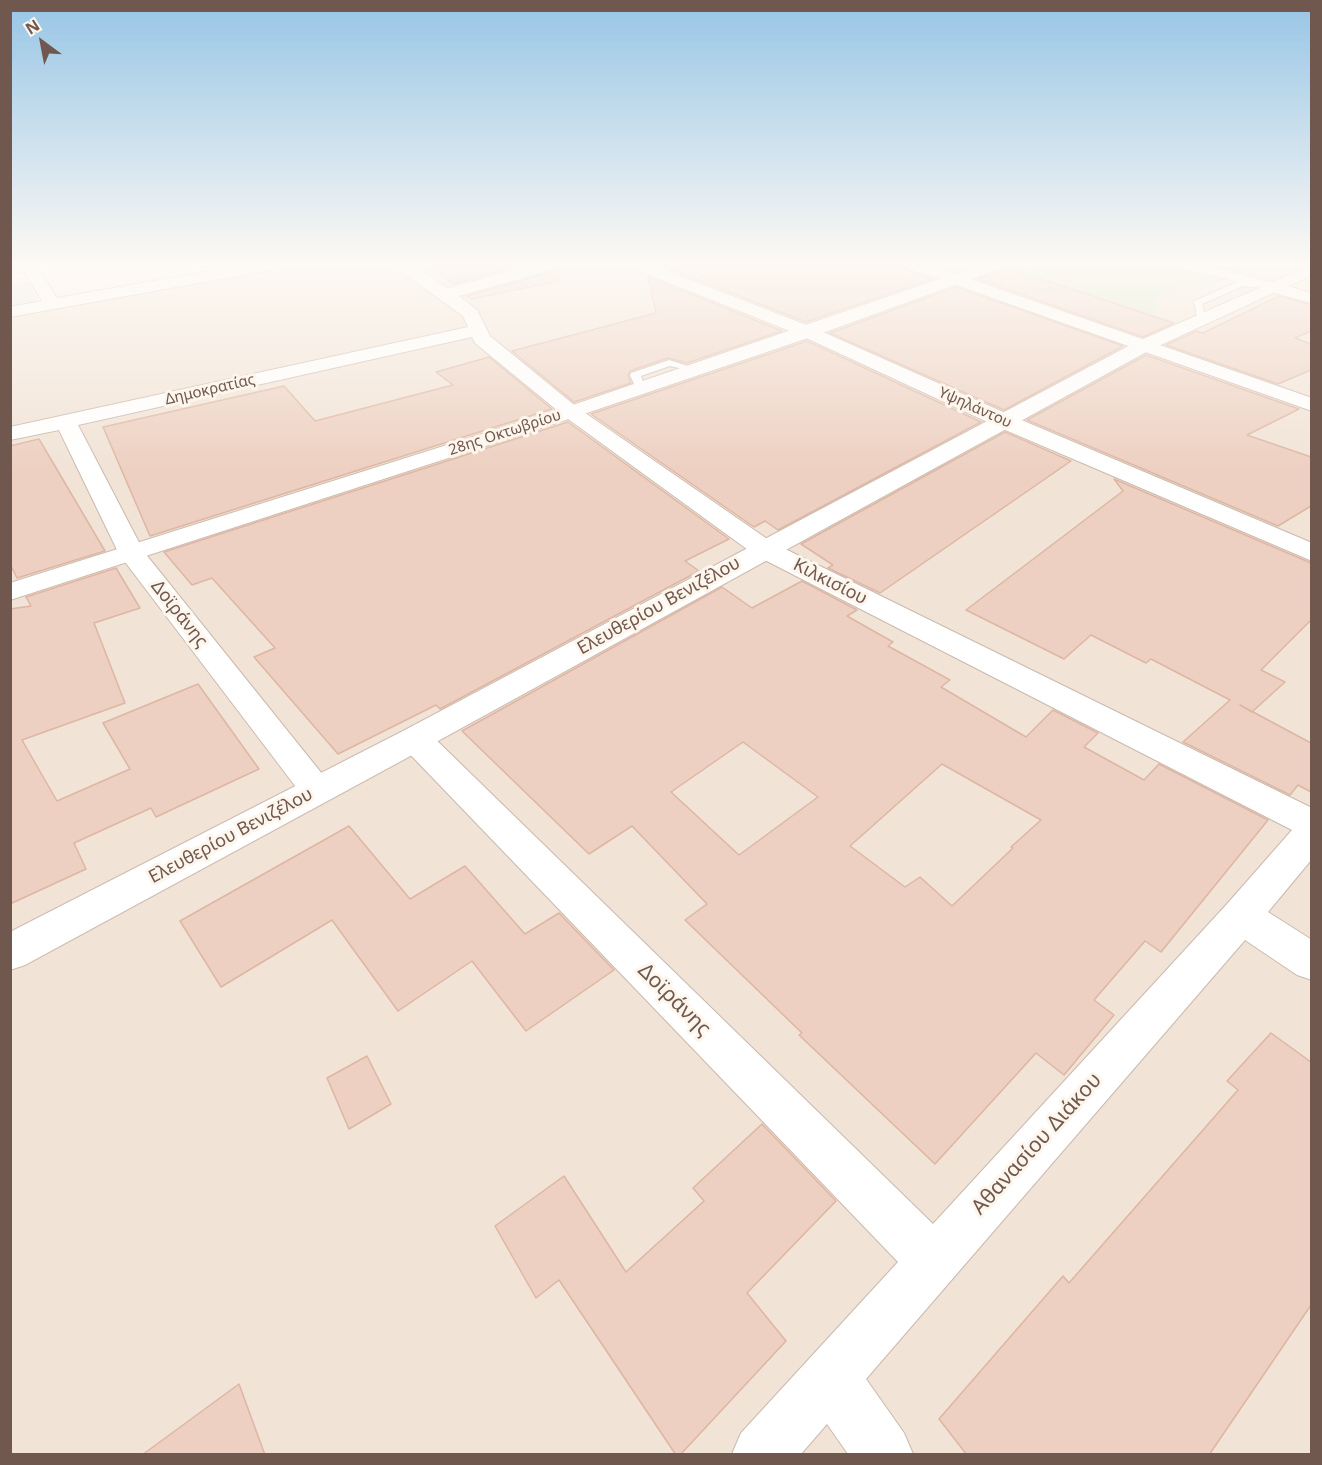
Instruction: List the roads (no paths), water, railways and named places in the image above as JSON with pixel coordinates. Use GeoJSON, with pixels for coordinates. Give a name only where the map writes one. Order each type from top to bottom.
{"type":"FeatureCollection","features":[{"type":"Feature","properties":{"kind":"street","name":"Δημοκρατίας"},"geometry":{"type":"LineString","coordinates":[[10,434],[464,333]]}},
{"type":"Feature","properties":{"kind":"street","name":"Κιλκισίου"},"geometry":{"type":"LineString","coordinates":[[480,333],[490,347],[571,412],[764,549],[1311,824]]}},
{"type":"Feature","properties":{"kind":"street","name":"28ης Οκτωβρίου"},"geometry":{"type":"LineString","coordinates":[[10,592],[571,412],[804,333]]}},
{"type":"Feature","properties":{"kind":"street","name":"Υψηλάντου"},"geometry":{"type":"LineString","coordinates":[[811,333],[1004,421],[1311,554]]}},
{"type":"Feature","properties":{"kind":"street"},"geometry":{"type":"LineString","coordinates":[[1108,333],[1311,405]]}},
{"type":"Feature","properties":{"kind":"street","name":"Ελευθερίου Βενιζέλου"},"geometry":{"type":"LineString","coordinates":[[10,952],[415,739],[764,549],[1143,346],[1171,333]]}},
{"type":"Feature","properties":{"kind":"street","name":"Δοϊράνης"},"geometry":{"type":"LineString","coordinates":[[66,422],[132,554],[317,790]]}},
{"type":"Feature","properties":{"kind":"street","name":"Δοϊράνης"},"geometry":{"type":"LineString","coordinates":[[415,739],[933,1260]]}},
{"type":"Feature","properties":{"kind":"street","name":"Αθανασίου Διάκου"},"geometry":{"type":"LineString","coordinates":[[762,1455],[1241,916],[1311,832]]}},
{"type":"Feature","properties":{"kind":"street"},"geometry":{"type":"LineString","coordinates":[[1241,916],[1311,962]]}},
{"type":"Feature","properties":{"kind":"street"},"geometry":{"type":"LineString","coordinates":[[830,1378],[883,1455]]}},
{"type":"Feature","properties":{"kind":"lane"},"geometry":{"type":"LineString","coordinates":[[638,381],[635,375],[669,363],[683,366]]}}]}
